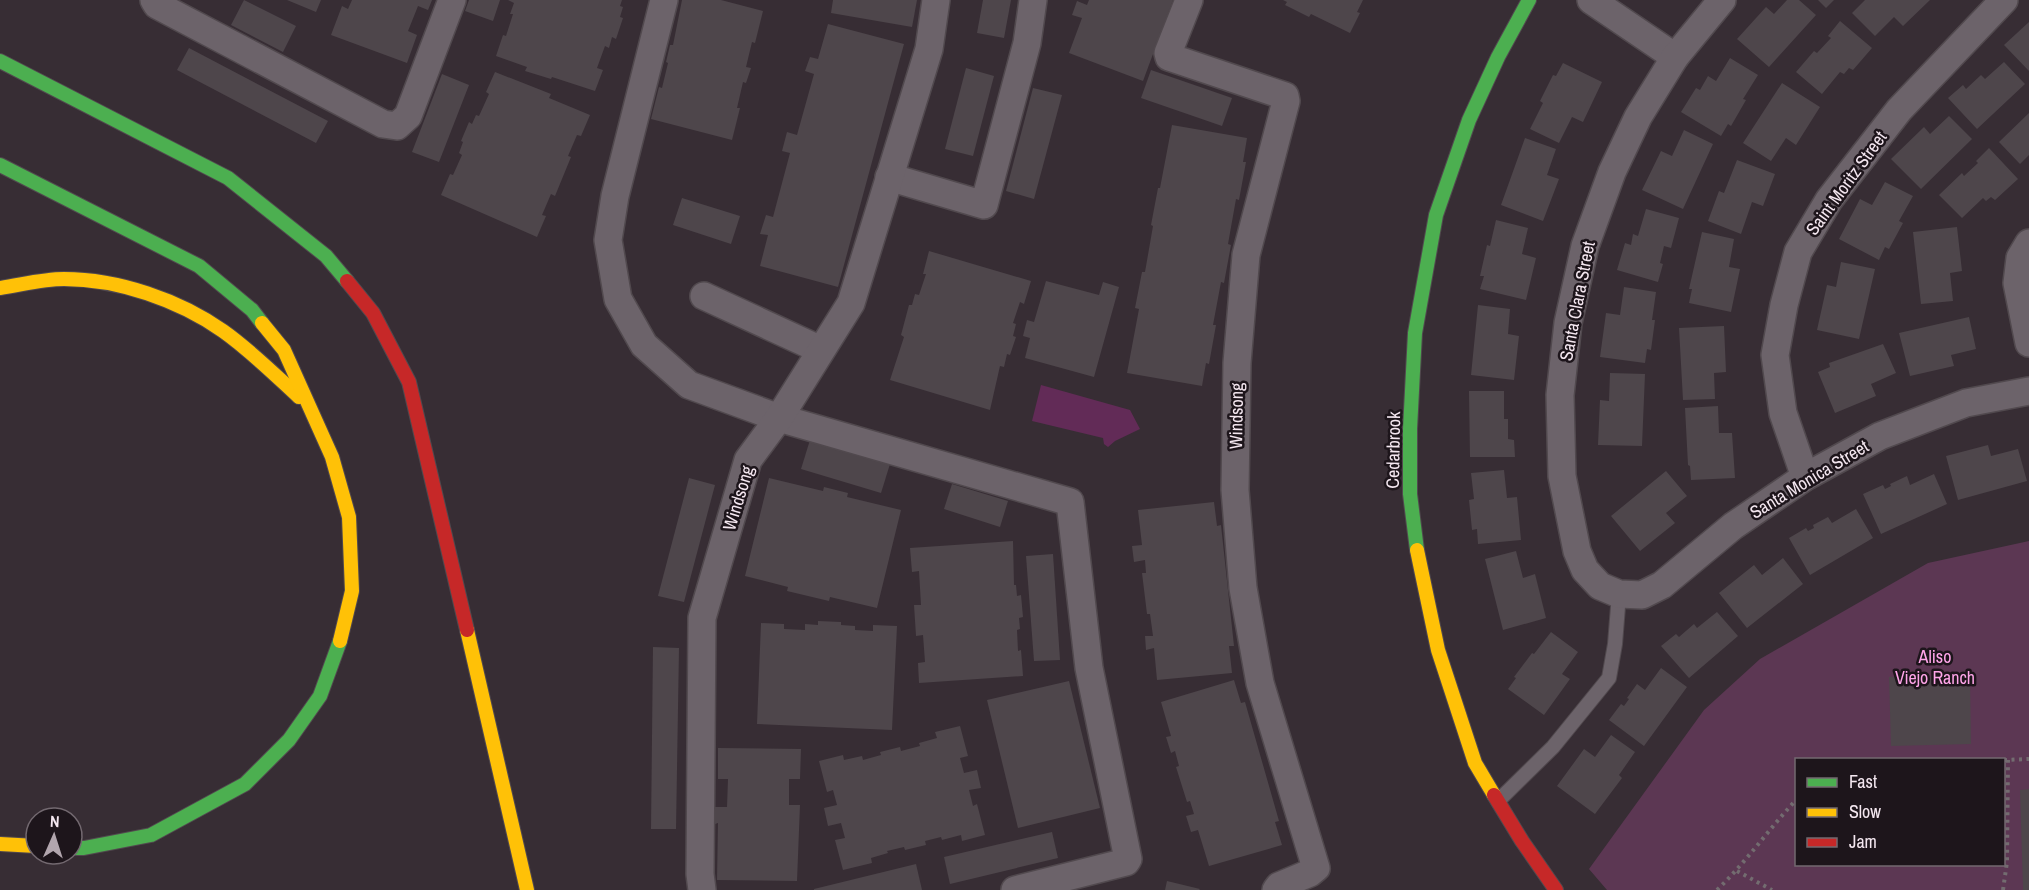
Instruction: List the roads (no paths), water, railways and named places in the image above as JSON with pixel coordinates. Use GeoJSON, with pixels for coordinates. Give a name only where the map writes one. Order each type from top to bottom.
{"type":"FeatureCollection","features":[{"type":"Feature","properties":{"kind":"main road","name":"Cedarbrook"},"geometry":{"type":"LineString","coordinates":[[1529,0],[1498,57],[1469,120],[1436,215],[1415,333],[1410,429],[1412,504],[1420,570],[1438,650],[1475,763],[1522,841],[1556,890]]}},
{"type":"Feature","properties":{"kind":"main road"},"geometry":{"type":"LineString","coordinates":[[0,61],[228,178],[326,256],[373,313],[409,382],[527,890]]}},
{"type":"Feature","properties":{"kind":"main road"},"geometry":{"type":"LineString","coordinates":[[0,165],[199,266],[252,310],[284,350],[332,457],[349,517],[352,591],[340,642],[320,696],[289,740],[245,784],[202,809],[151,835],[84,848]]}},
{"type":"Feature","properties":{"kind":"main road"},"geometry":{"type":"LineString","coordinates":[[0,288],[64,278],[107,283],[159,298],[211,323],[261,362],[307,404]]}},
{"type":"Feature","properties":{"kind":"main road"},"geometry":{"type":"LineString","coordinates":[[0,844],[24,845]]}},
{"type":"Feature","properties":{"kind":"street"},"geometry":{"type":"LineString","coordinates":[[154,0],[167,10],[383,124],[397,126],[408,116],[452,0]]}},
{"type":"Feature","properties":{"kind":"street"},"geometry":{"type":"LineString","coordinates":[[664,0],[615,196],[608,240],[618,299],[644,345],[689,384],[779,418],[1070,502],[1089,668],[1128,858],[1126,862],[1015,890]]}},
{"type":"Feature","properties":{"kind":"street","name":"Windsong"},"geometry":{"type":"LineString","coordinates":[[702,890],[699,874],[702,618],[748,460],[779,418],[851,303],[929,48],[936,0]]}},
{"type":"Feature","properties":{"kind":"street"},"geometry":{"type":"LineString","coordinates":[[890,177],[984,205],[1020,74],[1034,0]]}},
{"type":"Feature","properties":{"kind":"street","name":"Windsong"},"geometry":{"type":"LineString","coordinates":[[1189,0],[1167,53],[1169,57],[1285,96],[1286,101],[1246,255],[1237,363],[1235,490],[1243,588],[1260,683],[1316,868],[1310,873],[1279,886],[1276,890]]}},
{"type":"Feature","properties":{"kind":"street"},"geometry":{"type":"LineString","coordinates":[[1591,0],[1675,57]]}},
{"type":"Feature","properties":{"kind":"street","name":"Santa Clara Street"},"geometry":{"type":"LineString","coordinates":[[1631,595],[1600,586],[1585,570],[1577,551],[1562,476],[1560,394],[1568,323],[1585,246],[1612,172],[1638,117],[1675,57],[1722,0]]}},
{"type":"Feature","properties":{"kind":"street","name":"Saint Moritz Street"},"geometry":{"type":"LineString","coordinates":[[1805,477],[1783,413],[1775,355],[1784,305],[1798,252],[1829,200],[1899,110],[2004,0]]}},
{"type":"Feature","properties":{"kind":"street"},"geometry":{"type":"LineString","coordinates":[[2029,243],[2020,258],[2017,283],[2029,343]]}},
{"type":"Feature","properties":{"kind":"street"},"geometry":{"type":"LineString","coordinates":[[704,296],[821,350]]}},
{"type":"Feature","properties":{"kind":"street","name":"Santa Monica Street"},"geometry":{"type":"LineString","coordinates":[[1631,595],[1662,585],[1733,526],[1805,477],[1880,436],[1966,403],[2029,391]]}},
{"type":"Feature","properties":{"kind":"lane"},"geometry":{"type":"LineString","coordinates":[[1498,801],[1553,747],[1609,678],[1615,644],[1631,595]]}},
{"type":"Feature","properties":{"kind":"park label","name":"Aliso Viejo Ranch"},"geometry":{"type":"Point","coordinates":[1935,666]}}]}
